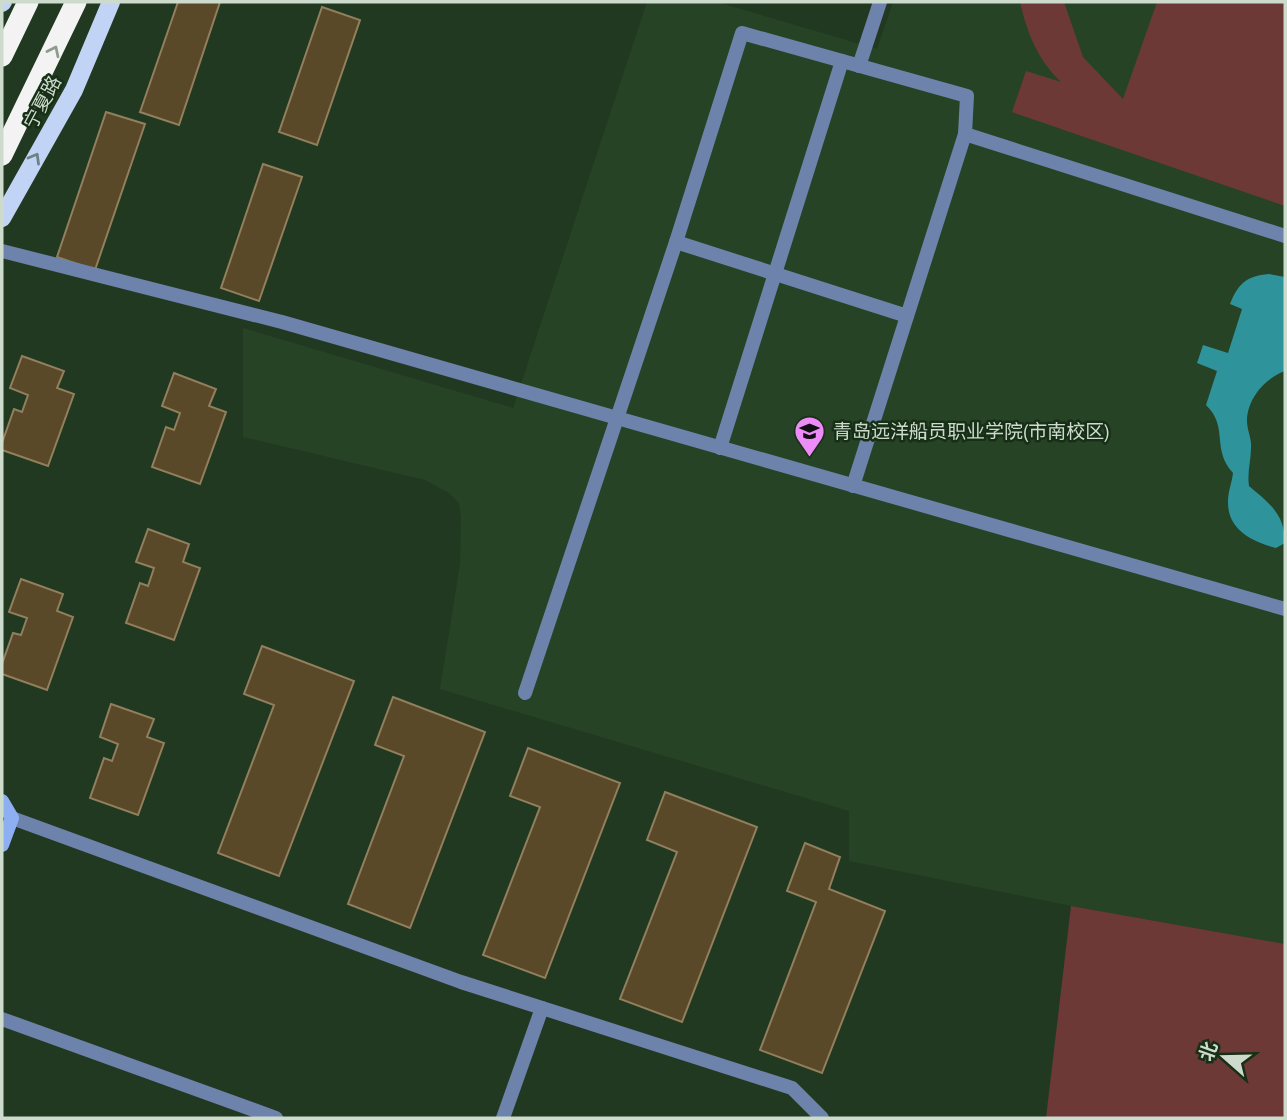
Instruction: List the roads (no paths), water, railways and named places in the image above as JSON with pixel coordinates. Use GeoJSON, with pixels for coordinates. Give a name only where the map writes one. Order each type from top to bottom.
{"type":"FeatureCollection","features":[{"type":"Feature","properties":{"kind":"highway"},"geometry":{"type":"LineString","coordinates":[[2,56],[28,2]]}},
{"type":"Feature","properties":{"kind":"highway"},"geometry":{"type":"LineString","coordinates":[[2,155],[76,2]]}},
{"type":"Feature","properties":{"kind":"main road","name":"宁夏路"},"geometry":{"type":"LineString","coordinates":[[2,218],[74,90],[111,2]]}},
{"type":"Feature","properties":{"kind":"street"},"geometry":{"type":"LineString","coordinates":[[859,66],[880,2]]}},
{"type":"Feature","properties":{"kind":"street"},"geometry":{"type":"LineString","coordinates":[[525,693],[676,242],[742,33],[967,96],[965,134],[853,486]]}},
{"type":"Feature","properties":{"kind":"street"},"geometry":{"type":"LineString","coordinates":[[720,448],[842,61]]}},
{"type":"Feature","properties":{"kind":"street"},"geometry":{"type":"LineString","coordinates":[[965,134],[1285,236]]}},
{"type":"Feature","properties":{"kind":"street"},"geometry":{"type":"LineString","coordinates":[[676,242],[907,316]]}},
{"type":"Feature","properties":{"kind":"street"},"geometry":{"type":"LineString","coordinates":[[2,251],[282,322],[1285,609]]}},
{"type":"Feature","properties":{"kind":"street"},"geometry":{"type":"LineString","coordinates":[[2,801],[12,818],[449,977],[792,1088],[822,1118]]}},
{"type":"Feature","properties":{"kind":"street"},"geometry":{"type":"LineString","coordinates":[[2,845],[12,818]]}},
{"type":"Feature","properties":{"kind":"street"},"geometry":{"type":"LineString","coordinates":[[503,1118],[542,1008]]}},
{"type":"Feature","properties":{"kind":"street"},"geometry":{"type":"LineString","coordinates":[[2,1019],[276,1118]]}},
{"type":"Feature","properties":{"kind":"water"},"geometry":{"type":"Polygon","coordinates":[[[1269,274],[1285,277],[1285,371],[1258,390],[1250,405],[1247,421],[1251,445],[1249,486],[1279,517],[1285,543],[1276,548],[1250,538],[1232,520],[1228,501],[1233,473],[1223,455],[1217,422],[1206,405],[1217,371],[1197,363],[1203,345],[1228,353],[1242,309],[1230,304],[1233,297],[1244,282],[1269,274]]]}},
{"type":"Feature","properties":{"kind":"place","name":"青岛远洋船员职业学院(市南校区)"},"geometry":{"type":"Point","coordinates":[810,458]}}]}
